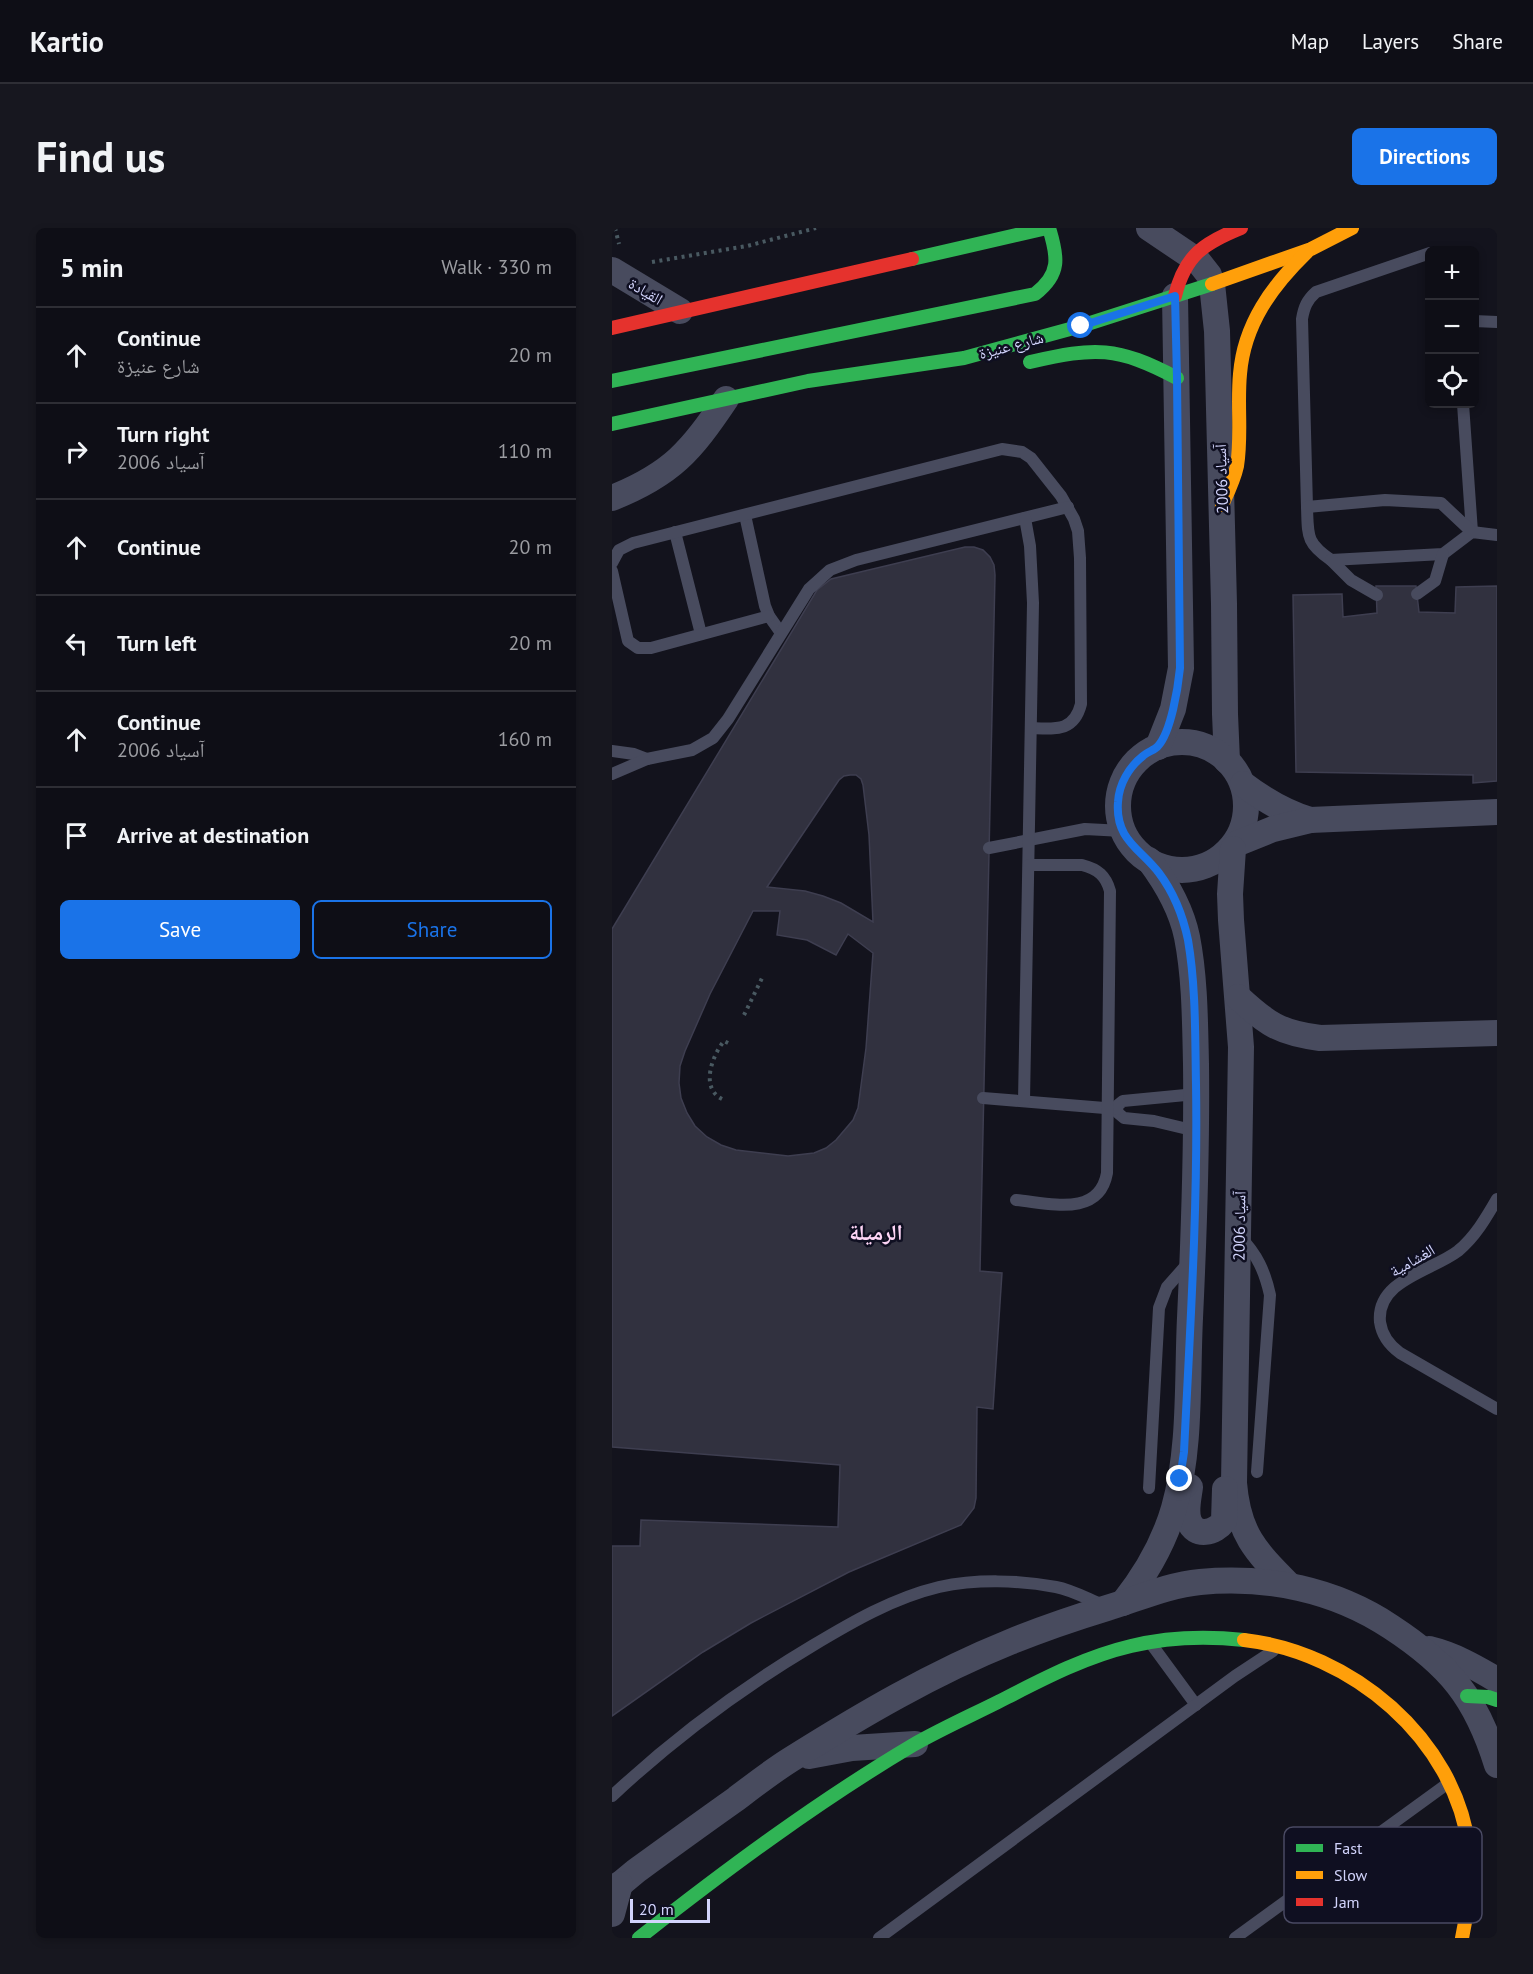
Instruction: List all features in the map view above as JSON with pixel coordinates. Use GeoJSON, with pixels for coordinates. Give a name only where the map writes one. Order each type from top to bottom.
{"type":"FeatureCollection","features":[{"type":"Feature","properties":{"kind":"main road"},"geometry":{"type":"LineString","coordinates":[[612,328],[1048,228],[1056,248],[1056,270],[1044,288],[1035,294],[612,381]]}},
{"type":"Feature","properties":{"kind":"main road"},"geometry":{"type":"LineString","coordinates":[[1175,296],[1180,275],[1190,257],[1214,239],[1241,228]]}},
{"type":"Feature","properties":{"kind":"main road","name":"شارع عنيزة"},"geometry":{"type":"LineString","coordinates":[[612,424],[808,381],[964,358],[1081,326],[1212,284],[1311,249],[1352,228]]}},
{"type":"Feature","properties":{"kind":"main road"},"geometry":{"type":"LineString","coordinates":[[1222,505],[1234,481],[1239,454],[1240,372],[1245,342],[1268,298],[1295,264],[1311,249]]}},
{"type":"Feature","properties":{"kind":"main road"},"geometry":{"type":"LineString","coordinates":[[1018,364],[1069,353],[1100,350],[1146,361],[1177,378]]}},
{"type":"Feature","properties":{"kind":"main road"},"geometry":{"type":"LineString","coordinates":[[964,358],[987,365]]}},
{"type":"Feature","properties":{"kind":"main road"},"geometry":{"type":"LineString","coordinates":[[639,1938],[801,1817],[857,1779],[915,1744],[1053,1674],[1085,1661],[1150,1642],[1202,1637],[1229,1638],[1280,1646],[1315,1657],[1360,1680],[1384,1698],[1419,1736],[1451,1781],[1462,1811],[1465,1827]]}},
{"type":"Feature","properties":{"kind":"main road"},"geometry":{"type":"LineString","coordinates":[[1467,1696],[1477,1695],[1497,1700]]}},
{"type":"Feature","properties":{"kind":"main road"},"geometry":{"type":"LineString","coordinates":[[1462,1938],[1465,1923]]}},
{"type":"Feature","properties":{"kind":"street"},"geometry":{"type":"LineString","coordinates":[[1149,228],[1204,268],[1212,284]]}},
{"type":"Feature","properties":{"kind":"street","name":"القيادة"},"geometry":{"type":"LineString","coordinates":[[615,265],[680,311]]}},
{"type":"Feature","properties":{"kind":"street","name":"آسياد 2006"},"geometry":{"type":"LineString","coordinates":[[1212,284],[1217,331],[1227,761]]}},
{"type":"Feature","properties":{"kind":"street"},"geometry":{"type":"LineString","coordinates":[[1158,747],[1173,709],[1180,668],[1175,296]]}},
{"type":"Feature","properties":{"kind":"street"},"geometry":{"type":"LineString","coordinates":[[612,498],[659,476],[676,463],[704,432],[726,399]]}},
{"type":"Feature","properties":{"kind":"street"},"geometry":{"type":"LineString","coordinates":[[1234,847],[1245,825],[1247,804],[1243,784],[1236,772],[1216,751],[1203,744],[1187,741],[1172,742],[1140,758],[1126,775],[1120,788],[1118,802],[1118,817],[1123,831],[1138,853],[1163,866],[1178,869],[1193,868],[1214,862],[1234,847],[1272,829],[1291,823],[1310,820],[1497,812]]}},
{"type":"Feature","properties":{"kind":"street"},"geometry":{"type":"LineString","coordinates":[[1243,784],[1275,807],[1310,820]]}},
{"type":"Feature","properties":{"kind":"street","name":"آسياد 2006"},"geometry":{"type":"LineString","coordinates":[[1234,847],[1230,911],[1241,1047],[1233,1456],[1236,1504],[1251,1544],[1289,1585]]}},
{"type":"Feature","properties":{"kind":"street"},"geometry":{"type":"LineString","coordinates":[[1117,1605],[1140,1581],[1165,1533],[1174,1506],[1184,1452],[1193,1258],[1196,1131],[1195,1014],[1188,939],[1178,905],[1149,860]]}},
{"type":"Feature","properties":{"kind":"street"},"geometry":{"type":"LineString","coordinates":[[1238,997],[1275,1026],[1297,1035],[1320,1038],[1497,1033]]}},
{"type":"Feature","properties":{"kind":"street"},"geometry":{"type":"LineString","coordinates":[[1184,1452],[1191,1473],[1189,1521],[1193,1527],[1206,1533],[1213,1531],[1224,1521],[1226,1473],[1233,1456]]}},
{"type":"Feature","properties":{"kind":"street"},"geometry":{"type":"LineString","coordinates":[[612,1914],[616,1887],[645,1864],[788,1761],[902,1694],[1011,1641],[1067,1620],[1156,1592],[1197,1582],[1232,1581],[1289,1585],[1333,1598],[1375,1616],[1419,1647],[1452,1677],[1467,1696],[1489,1740],[1497,1765]]}},
{"type":"Feature","properties":{"kind":"street"},"geometry":{"type":"LineString","coordinates":[[1419,1647],[1466,1662],[1497,1680]]}},
{"type":"Feature","properties":{"kind":"street"},"geometry":{"type":"LineString","coordinates":[[788,1761],[852,1748],[915,1744]]}},
{"type":"Feature","properties":{"kind":"lane"},"geometry":{"type":"LineString","coordinates":[[1377,595],[1351,580],[1331,560],[1316,550],[1310,541],[1302,319],[1304,307],[1316,292],[1425,255]]}},
{"type":"Feature","properties":{"kind":"lane"},"geometry":{"type":"LineString","coordinates":[[1479,321],[1497,322]]}},
{"type":"Feature","properties":{"kind":"lane"},"geometry":{"type":"LineString","coordinates":[[1463,408],[1472,532]]}},
{"type":"Feature","properties":{"kind":"lane"},"geometry":{"type":"LineString","coordinates":[[612,563],[619,550],[633,543],[1002,449],[1022,452],[1031,458],[1068,507],[1078,531],[1080,558],[1081,704],[1075,718],[1062,728],[1031,728]]}},
{"type":"Feature","properties":{"kind":"lane"},"geometry":{"type":"LineString","coordinates":[[1307,507],[1385,500],[1441,503],[1472,532],[1497,535]]}},
{"type":"Feature","properties":{"kind":"lane"},"geometry":{"type":"LineString","coordinates":[[612,774],[647,759],[692,750],[713,738],[728,719],[808,589],[830,570],[842,564],[1068,507]]}},
{"type":"Feature","properties":{"kind":"lane"},"geometry":{"type":"LineString","coordinates":[[745,515],[763,597],[769,616],[781,633]]}},
{"type":"Feature","properties":{"kind":"lane"},"geometry":{"type":"LineString","coordinates":[[1024,1101],[1033,574],[1025,518]]}},
{"type":"Feature","properties":{"kind":"lane"},"geometry":{"type":"LineString","coordinates":[[675,532],[701,634]]}},
{"type":"Feature","properties":{"kind":"lane"},"geometry":{"type":"LineString","coordinates":[[1331,560],[1443,554],[1472,532]]}},
{"type":"Feature","properties":{"kind":"lane"},"geometry":{"type":"LineString","coordinates":[[1417,594],[1435,581],[1443,554]]}},
{"type":"Feature","properties":{"kind":"lane"},"geometry":{"type":"LineString","coordinates":[[612,571],[626,634],[632,645],[645,649],[769,616]]}},
{"type":"Feature","properties":{"kind":"lane"},"geometry":{"type":"LineString","coordinates":[[612,751],[634,754],[647,759]]}},
{"type":"Feature","properties":{"kind":"lane"},"geometry":{"type":"LineString","coordinates":[[989,848],[1085,829],[1123,831]]}},
{"type":"Feature","properties":{"kind":"lane"},"geometry":{"type":"LineString","coordinates":[[1016,1200],[1078,1204],[1093,1198],[1100,1192],[1107,1173],[1112,1108],[1111,899],[1108,883],[1098,871],[1082,865],[1029,866]]}},
{"type":"Feature","properties":{"kind":"lane"},"geometry":{"type":"LineString","coordinates":[[983,1098],[1112,1108],[1123,1101],[1196,1094]]}},
{"type":"Feature","properties":{"kind":"lane"},"geometry":{"type":"LineString","coordinates":[[1112,1108],[1124,1118],[1154,1121],[1196,1131]]}},
{"type":"Feature","properties":{"kind":"lane","name":"الغشامية"},"geometry":{"type":"LineString","coordinates":[[1497,1199],[1484,1222],[1470,1239],[1448,1258],[1397,1286],[1383,1303],[1380,1315],[1384,1336],[1391,1346],[1497,1409]]}},
{"type":"Feature","properties":{"kind":"lane"},"geometry":{"type":"LineString","coordinates":[[1239,1236],[1249,1245],[1260,1262],[1270,1295],[1257,1472]]}},
{"type":"Feature","properties":{"kind":"lane"},"geometry":{"type":"LineString","coordinates":[[1149,1488],[1159,1308],[1167,1287],[1193,1258]]}},
{"type":"Feature","properties":{"kind":"lane"},"geometry":{"type":"LineString","coordinates":[[612,1796],[684,1734],[777,1667],[862,1617],[896,1601],[940,1587],[995,1582],[1058,1587],[1117,1605]]}},
{"type":"Feature","properties":{"kind":"lane"},"geometry":{"type":"LineString","coordinates":[[1150,1642],[1196,1705]]}},
{"type":"Feature","properties":{"kind":"lane"},"geometry":{"type":"LineString","coordinates":[[879,1938],[1280,1646]]}},
{"type":"Feature","properties":{"kind":"lane"},"geometry":{"type":"LineString","coordinates":[[1388,1827],[1451,1781]]}},
{"type":"Feature","properties":{"kind":"lane"},"geometry":{"type":"LineString","coordinates":[[1235,1938],[1284,1902]]}},
{"type":"Feature","properties":{"kind":"path"},"geometry":{"type":"LineString","coordinates":[[615,228],[617,241],[615,265]]}},
{"type":"Feature","properties":{"kind":"path"},"geometry":{"type":"LineString","coordinates":[[647,263],[747,246],[816,228]]}},
{"type":"Feature","properties":{"kind":"path"},"geometry":{"type":"LineString","coordinates":[[744,1015],[763,976]]}},
{"type":"Feature","properties":{"kind":"path"},"geometry":{"type":"LineString","coordinates":[[722,1099],[710,1085],[711,1066],[718,1048],[724,1041],[730,1044]]}},
{"type":"Feature","properties":{"kind":"building"},"geometry":{"type":"Polygon","coordinates":[[[965,547],[983,550],[994,565],[980,1271],[1002,1273],[993,1409],[977,1407],[976,1498],[974,1508],[961,1525],[849,1572],[751,1623],[703,1652],[612,1716],[612,1546],[640,1546],[641,1520],[838,1527],[840,1465],[612,1447],[612,929],[817,590],[831,579],[965,547]],[[856,775],[839,780],[767,887],[805,891],[823,896],[841,903],[873,922],[869,835],[863,785],[861,779],[856,775]],[[753,911],[710,994],[685,1051],[680,1066],[681,1098],[695,1126],[707,1137],[721,1145],[736,1150],[788,1156],[814,1153],[826,1148],[836,1140],[853,1120],[858,1108],[866,1048],[873,953],[848,934],[836,955],[807,940],[777,935],[780,911],[753,911]]]}},
{"type":"Feature","properties":{"kind":"building"},"geometry":{"type":"Polygon","coordinates":[[[1376,586],[1416,586],[1419,612],[1455,613],[1456,587],[1497,586],[1497,781],[1473,783],[1473,775],[1296,772],[1293,595],[1342,594],[1343,617],[1377,613],[1376,586]]]}},
{"type":"Feature","properties":{"kind":"traffic: fast"},"geometry":{"type":"LineString","coordinates":[[912,259],[1047,228]]}},
{"type":"Feature","properties":{"kind":"traffic: fast"},"geometry":{"type":"LineString","coordinates":[[612,381],[1035,294],[1049,279],[1055,264],[1049,228]]}},
{"type":"Feature","properties":{"kind":"traffic: fast"},"geometry":{"type":"LineString","coordinates":[[612,424],[808,381],[964,358],[1081,326],[1212,284]]}},
{"type":"Feature","properties":{"kind":"traffic: fast"},"geometry":{"type":"LineString","coordinates":[[1030,362],[1072,354],[1105,352],[1138,360],[1177,378]]}},
{"type":"Feature","properties":{"kind":"traffic: fast"},"geometry":{"type":"LineString","coordinates":[[639,1938],[807,1813],[877,1767],[924,1739],[1030,1686],[1096,1656],[1145,1643],[1188,1638],[1244,1640]]}},
{"type":"Feature","properties":{"kind":"traffic: fast"},"geometry":{"type":"LineString","coordinates":[[1467,1696],[1497,1700]]}},
{"type":"Feature","properties":{"kind":"traffic: slow"},"geometry":{"type":"LineString","coordinates":[[1212,284],[1311,249],[1352,228]]}},
{"type":"Feature","properties":{"kind":"traffic: slow"},"geometry":{"type":"LineString","coordinates":[[1222,505],[1237,466],[1240,374],[1247,339],[1271,292],[1307,252]]}},
{"type":"Feature","properties":{"kind":"traffic: slow"},"geometry":{"type":"LineString","coordinates":[[1244,1640],[1284,1648],[1322,1662],[1359,1682],[1391,1707],[1420,1737],[1443,1771],[1460,1808],[1464,1827]]}},
{"type":"Feature","properties":{"kind":"traffic: slow"},"geometry":{"type":"LineString","coordinates":[[1462,1938],[1465,1923]]}},
{"type":"Feature","properties":{"kind":"traffic: jam"},"geometry":{"type":"LineString","coordinates":[[1175,296],[1184,270],[1198,252],[1216,239],[1241,228]]}},
{"type":"Feature","properties":{"kind":"traffic: jam"},"geometry":{"type":"LineString","coordinates":[[612,328],[912,259]]}},
{"type":"Feature","properties":{"kind":"district","name":"الرميلة"},"geometry":{"type":"Point","coordinates":[876,1232]}},
{"type":"Feature","properties":{"kind":"route"},"geometry":{"type":"LineString","coordinates":[[1081,326],[1175,296],[1181,648],[1178,689],[1167,728],[1158,747],[1134,763],[1126,775],[1120,788],[1118,817],[1129,842],[1138,853],[1149,860],[1178,905],[1188,939],[1190,957],[1195,1014],[1196,1131],[1193,1258],[1184,1452],[1180,1479]]}}]}
